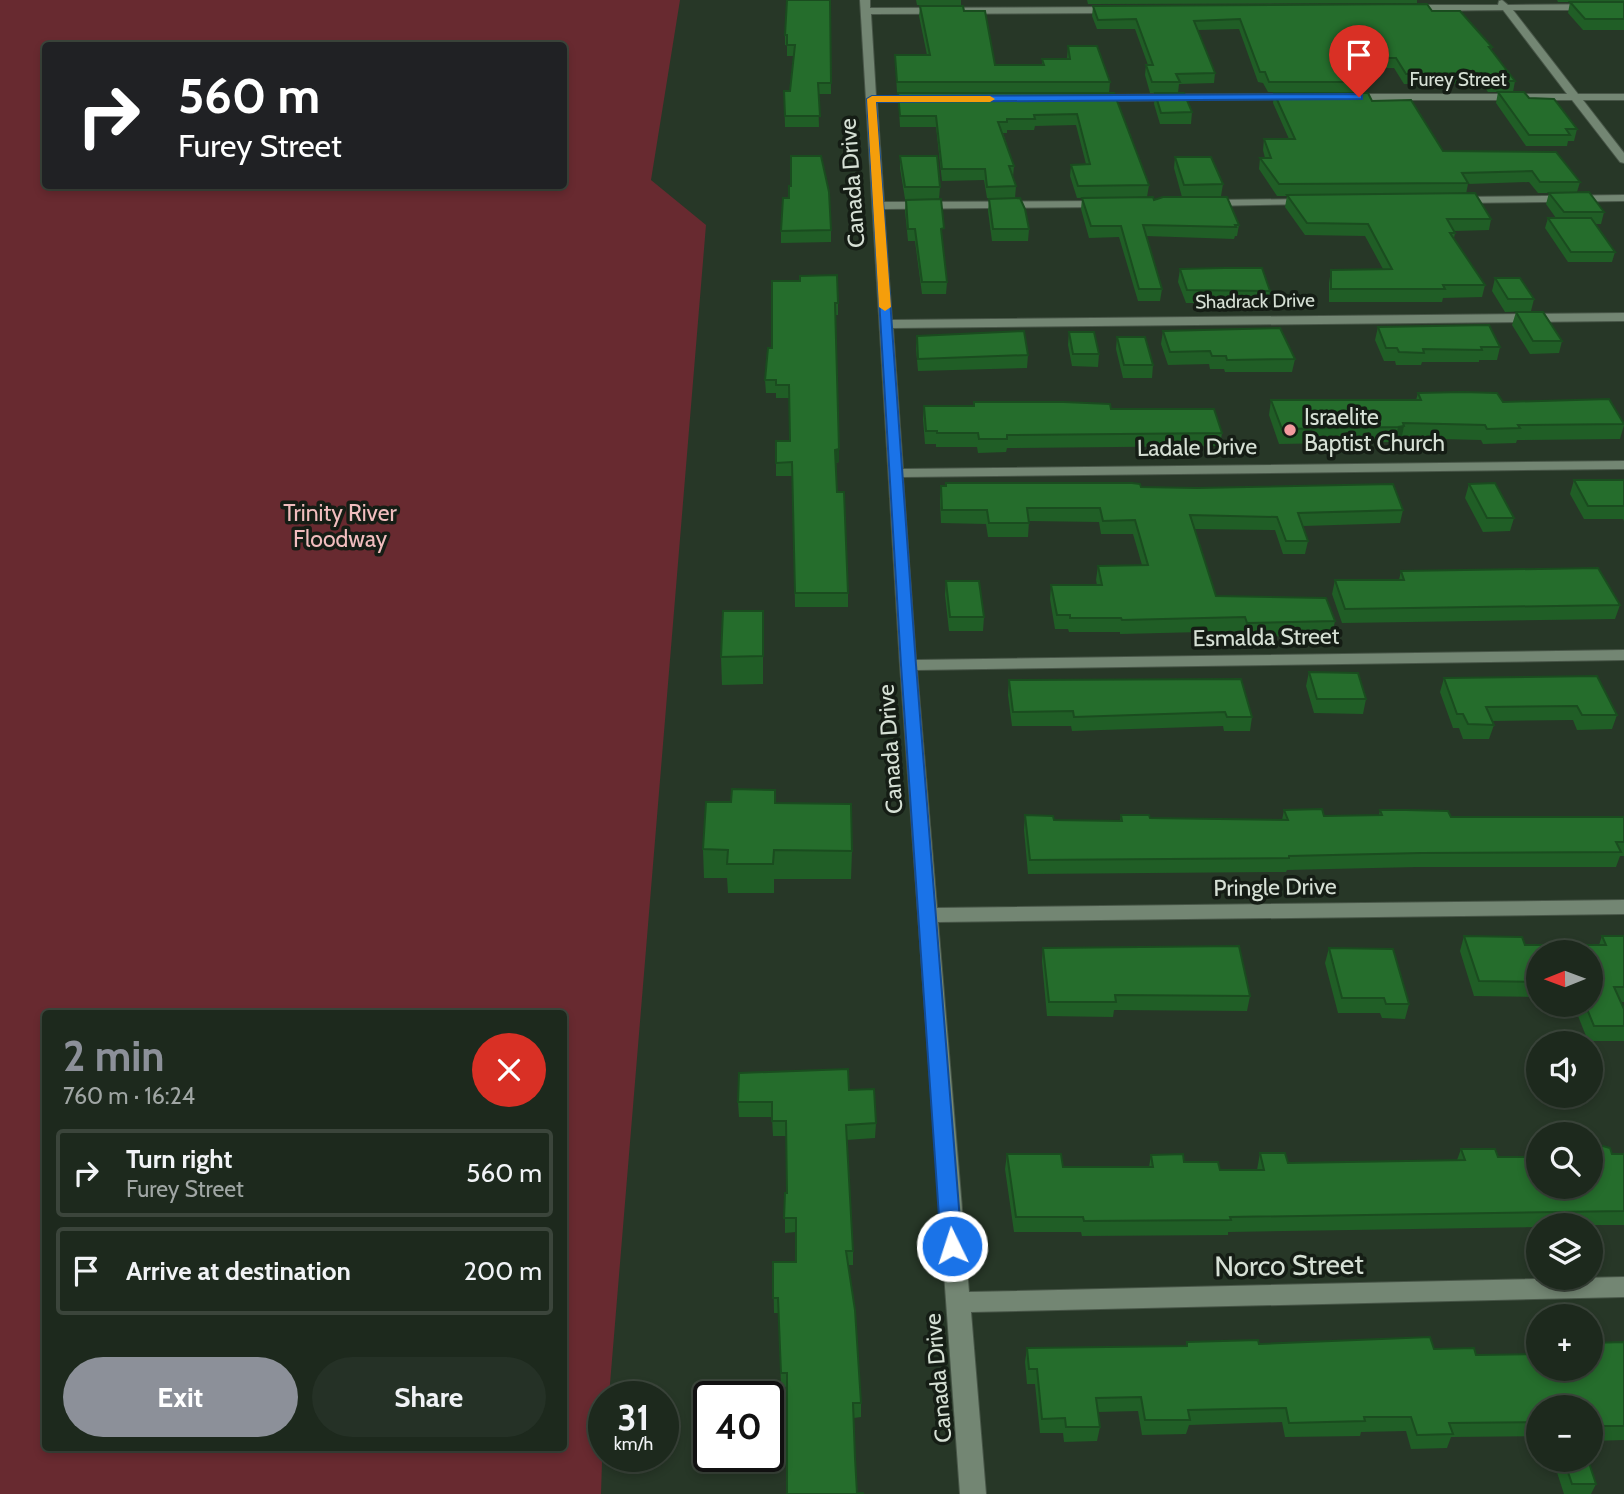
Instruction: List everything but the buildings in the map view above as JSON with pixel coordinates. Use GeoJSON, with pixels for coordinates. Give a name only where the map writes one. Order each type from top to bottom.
{"type":"FeatureCollection","features":[{"type":"Feature","properties":{"kind":"street"},"geometry":{"type":"LineString","coordinates":[[1395,9],[1503,4],[1624,8]]}},
{"type":"Feature","properties":{"kind":"street"},"geometry":{"type":"LineString","coordinates":[[1503,4],[1624,160]]}},
{"type":"Feature","properties":{"kind":"street"},"geometry":{"type":"LineString","coordinates":[[865,5],[1130,10]]}},
{"type":"Feature","properties":{"kind":"street","name":"Canada Drive"},"geometry":{"type":"LineString","coordinates":[[865,5],[908,665],[972,1494]]}},
{"type":"Feature","properties":{"kind":"street"},"geometry":{"type":"LineString","coordinates":[[1079,98],[1313,97]]}},
{"type":"Feature","properties":{"kind":"street","name":"Furey Street"},"geometry":{"type":"LineString","coordinates":[[1341,97],[1624,97]]}},
{"type":"Feature","properties":{"kind":"street"},"geometry":{"type":"LineString","coordinates":[[872,99],[927,99]]}},
{"type":"Feature","properties":{"kind":"street"},"geometry":{"type":"LineString","coordinates":[[1444,200],[1624,198]]}},
{"type":"Feature","properties":{"kind":"street"},"geometry":{"type":"LineString","coordinates":[[1196,203],[1320,201]]}},
{"type":"Feature","properties":{"kind":"street"},"geometry":{"type":"LineString","coordinates":[[878,206],[1113,204]]}},
{"type":"Feature","properties":{"kind":"street","name":"Shadrack Drive"},"geometry":{"type":"LineString","coordinates":[[886,324],[1624,317]]}},
{"type":"Feature","properties":{"kind":"street","name":"Ladale Drive"},"geometry":{"type":"LineString","coordinates":[[896,473],[1624,465]]}},
{"type":"Feature","properties":{"kind":"street","name":"Esmalda Street"},"geometry":{"type":"LineString","coordinates":[[908,665],[1624,655]]}},
{"type":"Feature","properties":{"kind":"street","name":"Pringle Drive"},"geometry":{"type":"LineString","coordinates":[[927,915],[1624,907]]}},
{"type":"Feature","properties":{"kind":"street","name":"Norco Street"},"geometry":{"type":"LineString","coordinates":[[956,1301],[1624,1287]]}},
{"type":"Feature","properties":{"kind":"green space","name":"Trinity River Floodway"},"geometry":{"type":"Polygon","coordinates":[[[0,0],[680,0],[651,180],[706,225],[610,1381],[588,1381],[588,1472],[602,1472],[601,1494],[0,1494],[0,0]]]}},
{"type":"Feature","properties":{"kind":"slow traffic"},"geometry":{"type":"LineString","coordinates":[[885,307],[872,99],[990,99]]}},
{"type":"Feature","properties":{"kind":"place","name":"Israelite Baptist Church"},"geometry":{"type":"Point","coordinates":[1290,430]}},
{"type":"Feature","properties":{"kind":"route"},"geometry":{"type":"LineString","coordinates":[[952,1246],[908,665],[872,99],[1359,97]]}}]}
